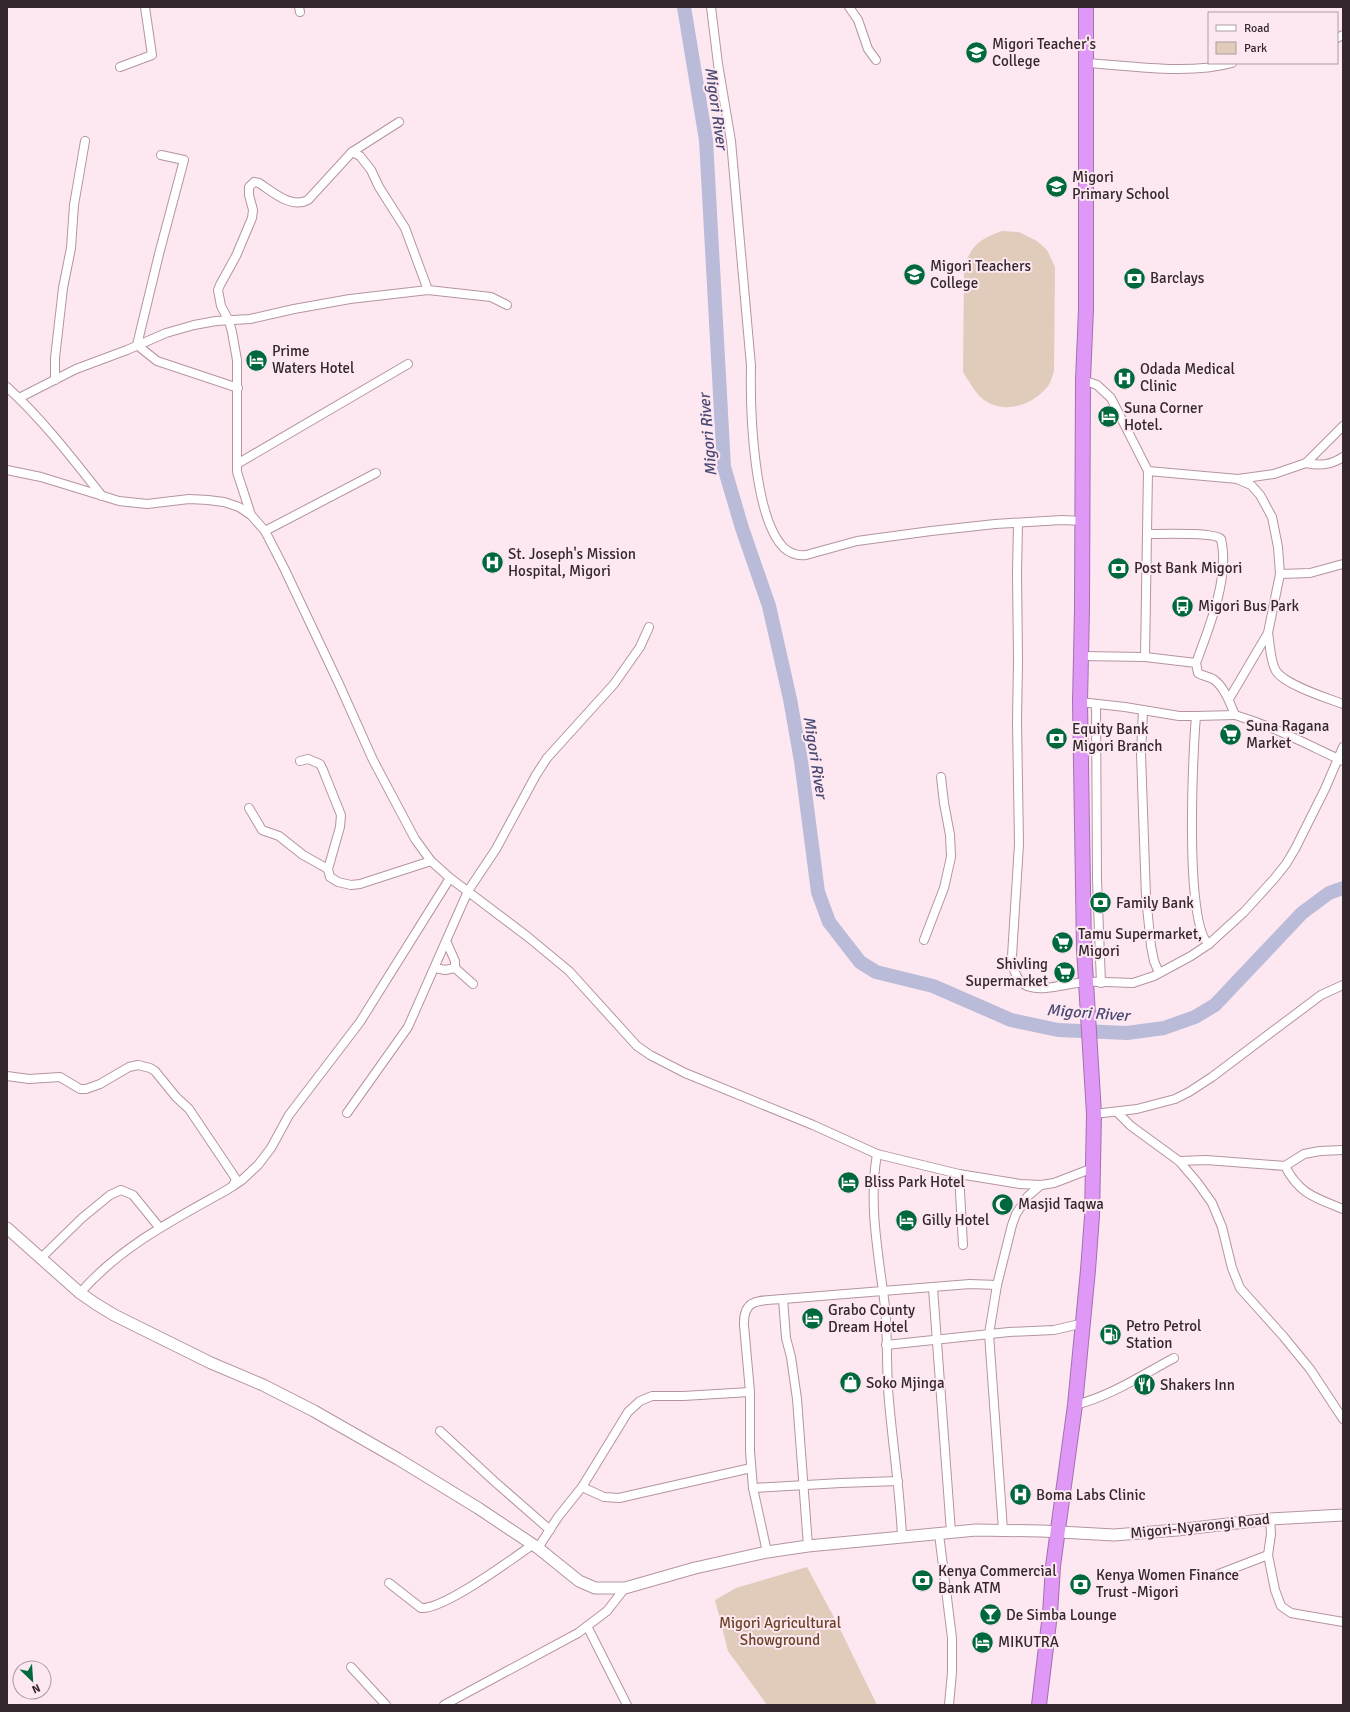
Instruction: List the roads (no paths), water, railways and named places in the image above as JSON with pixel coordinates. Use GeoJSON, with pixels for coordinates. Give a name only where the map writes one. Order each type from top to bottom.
{"type":"FeatureCollection","features":[{"type":"Feature","properties":{"kind":"highway"},"geometry":{"type":"LineString","coordinates":[[1039,1705],[1058,1532],[1084,1323],[1093,1168],[1094,1114],[1086,982],[1080,702],[1083,521],[1083,380],[1086,309],[1086,7]]}},
{"type":"Feature","properties":{"kind":"street"},"geometry":{"type":"LineString","coordinates":[[120,67],[152,55],[145,7]]}},
{"type":"Feature","properties":{"kind":"street"},"geometry":{"type":"LineString","coordinates":[[711,7],[718,64],[731,141],[751,366],[750,396],[752,438],[767,519],[784,548],[798,556],[875,538],[1018,523],[1083,521]]}},
{"type":"Feature","properties":{"kind":"street"},"geometry":{"type":"LineString","coordinates":[[849,7],[858,20],[868,49],[876,60]]}},
{"type":"Feature","properties":{"kind":"street"},"geometry":{"type":"LineString","coordinates":[[1087,63],[1160,68],[1197,68],[1225,64]]}},
{"type":"Feature","properties":{"kind":"street"},"geometry":{"type":"LineString","coordinates":[[251,515],[239,479],[237,464],[237,360],[229,321],[221,306],[218,290],[236,256],[252,218],[253,210],[249,195],[249,186],[254,182],[259,183],[288,201],[294,203],[304,202],[308,200],[352,152],[399,122]]}},
{"type":"Feature","properties":{"kind":"street"},"geometry":{"type":"LineString","coordinates":[[54,380],[54,358],[63,288],[71,248],[74,205],[85,141]]}},
{"type":"Feature","properties":{"kind":"street"},"geometry":{"type":"LineString","coordinates":[[352,152],[360,156],[371,170],[379,187],[405,228],[428,290]]}},
{"type":"Feature","properties":{"kind":"street"},"geometry":{"type":"LineString","coordinates":[[137,345],[184,160],[161,155]]}},
{"type":"Feature","properties":{"kind":"street"},"geometry":{"type":"LineString","coordinates":[[19,398],[54,380],[137,345],[180,329],[216,322],[250,319],[350,299],[428,290],[491,297],[507,305]]}},
{"type":"Feature","properties":{"kind":"street"},"geometry":{"type":"LineString","coordinates":[[137,345],[157,361],[238,388]]}},
{"type":"Feature","properties":{"kind":"street"},"geometry":{"type":"LineString","coordinates":[[237,464],[408,364]]}},
{"type":"Feature","properties":{"kind":"street"},"geometry":{"type":"LineString","coordinates":[[1083,380],[1098,385],[1111,398],[1148,471],[1145,657]]}},
{"type":"Feature","properties":{"kind":"street"},"geometry":{"type":"LineString","coordinates":[[7,387],[56,438],[102,496]]}},
{"type":"Feature","properties":{"kind":"street"},"geometry":{"type":"LineString","coordinates":[[1148,471],[1238,480],[1274,474],[1306,463],[1343,426]]}},
{"type":"Feature","properties":{"kind":"street"},"geometry":{"type":"LineString","coordinates":[[1306,463],[1317,466],[1333,463],[1343,458]]}},
{"type":"Feature","properties":{"kind":"street"},"geometry":{"type":"LineString","coordinates":[[7,470],[133,504],[147,504],[189,499],[208,500],[224,502],[239,507],[251,515],[265,531],[300,598],[373,760],[415,839],[431,861],[450,878],[551,955],[569,971],[624,1033],[637,1046],[650,1055],[684,1073],[813,1125],[877,1154],[959,1174],[1020,1184],[1041,1185],[1054,1183],[1093,1168]]}},
{"type":"Feature","properties":{"kind":"street"},"geometry":{"type":"LineString","coordinates":[[265,531],[376,473]]}},
{"type":"Feature","properties":{"kind":"street"},"geometry":{"type":"LineString","coordinates":[[1229,699],[1268,634],[1280,574],[1278,547],[1272,517],[1260,495],[1251,485],[1238,480]]}},
{"type":"Feature","properties":{"kind":"street"},"geometry":{"type":"LineString","coordinates":[[1018,523],[1017,722],[1019,844],[1012,967],[1018,980],[1030,987],[1056,986],[1086,982],[1140,982],[1191,956],[1209,944],[1244,912],[1286,864],[1307,827],[1340,759],[1343,747]]}},
{"type":"Feature","properties":{"kind":"street"},"geometry":{"type":"LineString","coordinates":[[1148,534],[1202,535],[1216,536],[1221,539],[1223,570],[1219,592],[1196,663],[1198,673],[1215,681],[1229,699],[1235,715]]}},
{"type":"Feature","properties":{"kind":"street"},"geometry":{"type":"LineString","coordinates":[[1280,574],[1310,573],[1343,564]]}},
{"type":"Feature","properties":{"kind":"street"},"geometry":{"type":"LineString","coordinates":[[347,1113],[408,1027],[447,942],[468,891],[496,850],[527,790],[547,758],[614,684],[640,647],[649,627]]}},
{"type":"Feature","properties":{"kind":"street"},"geometry":{"type":"LineString","coordinates":[[1268,634],[1276,671],[1287,680],[1309,692],[1343,704]]}},
{"type":"Feature","properties":{"kind":"street"},"geometry":{"type":"LineString","coordinates":[[1081,656],[1145,657],[1196,663]]}},
{"type":"Feature","properties":{"kind":"street"},"geometry":{"type":"LineString","coordinates":[[1080,702],[1179,716],[1235,715],[1260,722],[1286,732],[1340,759]]}},
{"type":"Feature","properties":{"kind":"street"},"geometry":{"type":"LineString","coordinates":[[1096,704],[1097,880],[1101,983]]}},
{"type":"Feature","properties":{"kind":"street"},"geometry":{"type":"LineString","coordinates":[[1143,710],[1141,754],[1146,897],[1151,946],[1154,961],[1160,973]]}},
{"type":"Feature","properties":{"kind":"street"},"geometry":{"type":"LineString","coordinates":[[1196,716],[1193,756],[1194,892],[1201,930],[1204,938],[1209,944]]}},
{"type":"Feature","properties":{"kind":"street"},"geometry":{"type":"LineString","coordinates":[[300,761],[308,759],[320,764],[326,775],[341,815],[340,827],[328,869],[330,876],[338,882],[351,885],[360,884],[431,861]]}},
{"type":"Feature","properties":{"kind":"street"},"geometry":{"type":"LineString","coordinates":[[924,940],[944,888],[951,857],[941,777]]}},
{"type":"Feature","properties":{"kind":"street"},"geometry":{"type":"LineString","coordinates":[[249,808],[261,830],[279,836],[303,854],[328,869]]}},
{"type":"Feature","properties":{"kind":"street"},"geometry":{"type":"LineString","coordinates":[[80,1293],[93,1278],[112,1261],[159,1227],[233,1186],[258,1165],[271,1148],[289,1115],[360,1022],[450,878]]}},
{"type":"Feature","properties":{"kind":"street"},"geometry":{"type":"LineString","coordinates":[[447,942],[455,961],[455,968],[473,984]]}},
{"type":"Feature","properties":{"kind":"street"},"geometry":{"type":"LineString","coordinates":[[435,968],[445,970],[455,968]]}},
{"type":"Feature","properties":{"kind":"street"},"geometry":{"type":"LineString","coordinates":[[1094,1114],[1137,1110],[1157,1105],[1189,1092],[1212,1077],[1321,996],[1343,985]]}},
{"type":"Feature","properties":{"kind":"street"},"geometry":{"type":"LineString","coordinates":[[7,1076],[29,1079],[60,1077],[80,1089],[86,1089],[100,1084],[129,1067],[138,1065],[150,1068],[155,1071],[176,1097],[189,1109],[234,1175],[236,1181],[233,1186]]}},
{"type":"Feature","properties":{"kind":"street"},"geometry":{"type":"LineString","coordinates":[[1117,1112],[1131,1126],[1179,1161],[1205,1193],[1217,1215],[1226,1240],[1232,1268],[1240,1288],[1310,1369],[1343,1419]]}},
{"type":"Feature","properties":{"kind":"street"},"geometry":{"type":"LineString","coordinates":[[1179,1161],[1206,1160],[1285,1166],[1304,1154],[1320,1151],[1343,1150]]}},
{"type":"Feature","properties":{"kind":"street"},"geometry":{"type":"LineString","coordinates":[[877,1154],[872,1198],[877,1255],[883,1292],[888,1400],[898,1481],[902,1537]]}},
{"type":"Feature","properties":{"kind":"street"},"geometry":{"type":"LineString","coordinates":[[1285,1166],[1294,1181],[1309,1195],[1320,1201],[1343,1209]]}},
{"type":"Feature","properties":{"kind":"street"},"geometry":{"type":"LineString","coordinates":[[959,1174],[963,1245]]}},
{"type":"Feature","properties":{"kind":"street"},"geometry":{"type":"LineString","coordinates":[[1004,1530],[989,1334],[1004,1251],[1016,1214],[1028,1196],[1041,1185]]}},
{"type":"Feature","properties":{"kind":"street"},"geometry":{"type":"LineString","coordinates":[[41,1258],[82,1218],[110,1195],[121,1190],[133,1195],[159,1227]]}},
{"type":"Feature","properties":{"kind":"street","name":"Migori-Nyarongi Road"},"geometry":{"type":"LineString","coordinates":[[7,1228],[80,1293],[114,1315],[314,1411],[411,1466],[478,1508],[535,1547],[586,1585],[603,1589],[625,1588],[696,1568],[767,1552],[808,1546],[951,1532],[1004,1530],[1114,1535],[1177,1530],[1270,1519],[1343,1515]]}},
{"type":"Feature","properties":{"kind":"street"},"geometry":{"type":"LineString","coordinates":[[767,1552],[753,1488],[751,1468],[750,1392],[745,1348],[744,1316],[746,1307],[754,1302],[783,1299],[970,1284],[997,1285]]}},
{"type":"Feature","properties":{"kind":"street"},"geometry":{"type":"LineString","coordinates":[[933,1288],[951,1532]]}},
{"type":"Feature","properties":{"kind":"street"},"geometry":{"type":"LineString","coordinates":[[783,1299],[786,1338],[797,1399],[808,1546]]}},
{"type":"Feature","properties":{"kind":"street"},"geometry":{"type":"LineString","coordinates":[[886,1345],[989,1334],[1054,1330],[1084,1323]]}},
{"type":"Feature","properties":{"kind":"street"},"geometry":{"type":"LineString","coordinates":[[1075,1405],[1086,1402],[1125,1385],[1174,1358]]}},
{"type":"Feature","properties":{"kind":"street"},"geometry":{"type":"LineString","coordinates":[[390,1583],[421,1608],[430,1608],[473,1585],[535,1547],[550,1530],[582,1487],[628,1412],[646,1398],[750,1392]]}},
{"type":"Feature","properties":{"kind":"street"},"geometry":{"type":"LineString","coordinates":[[440,1431],[550,1530]]}},
{"type":"Feature","properties":{"kind":"street"},"geometry":{"type":"LineString","coordinates":[[582,1487],[604,1496],[619,1498],[751,1468]]}},
{"type":"Feature","properties":{"kind":"street"},"geometry":{"type":"LineString","coordinates":[[753,1488],[898,1481]]}},
{"type":"Feature","properties":{"kind":"street"},"geometry":{"type":"LineString","coordinates":[[1270,1519],[1271,1534],[1268,1556],[1281,1606],[1285,1611],[1298,1615],[1343,1622]]}},
{"type":"Feature","properties":{"kind":"street"},"geometry":{"type":"LineString","coordinates":[[939,1534],[952,1638],[952,1672],[949,1705]]}},
{"type":"Feature","properties":{"kind":"street"},"geometry":{"type":"LineString","coordinates":[[1211,1577],[1268,1556]]}},
{"type":"Feature","properties":{"kind":"street"},"geometry":{"type":"LineString","coordinates":[[444,1705],[578,1633],[607,1611],[625,1588]]}},
{"type":"Feature","properties":{"kind":"street"},"geometry":{"type":"LineString","coordinates":[[587,1626],[627,1705]]}},
{"type":"Feature","properties":{"kind":"street"},"geometry":{"type":"LineString","coordinates":[[351,1667],[386,1705]]}},
{"type":"Feature","properties":{"kind":"waterway","name":"Migori River"},"geometry":{"type":"LineString","coordinates":[[684,7],[706,140],[724,467],[742,528],[769,606],[790,699],[801,761],[818,892],[829,922],[860,962],[876,972],[933,986],[1011,1020],[1058,1030],[1127,1033],[1164,1028],[1195,1017],[1215,1005],[1302,913],[1329,893],[1343,888]]}},
{"type":"Feature","properties":{"kind":"place","name":"Migori Teacher's College"},"geometry":{"type":"Point","coordinates":[976,53]}},
{"type":"Feature","properties":{"kind":"place","name":"Migori Primary School"},"geometry":{"type":"Point","coordinates":[1057,186]}},
{"type":"Feature","properties":{"kind":"place","name":"Migori Teachers College"},"geometry":{"type":"Point","coordinates":[914,275]}},
{"type":"Feature","properties":{"kind":"place","name":"Barclays"},"geometry":{"type":"Point","coordinates":[1135,278]}},
{"type":"Feature","properties":{"kind":"place","name":"Prime Waters Hotel"},"geometry":{"type":"Point","coordinates":[257,360]}},
{"type":"Feature","properties":{"kind":"place","name":"Odada Medical Clinic"},"geometry":{"type":"Point","coordinates":[1124,378]}},
{"type":"Feature","properties":{"kind":"place","name":"Suna Corner Hotel."},"geometry":{"type":"Point","coordinates":[1108,417]}},
{"type":"Feature","properties":{"kind":"place","name":"St. Joseph's Mission Hospital, Migori"},"geometry":{"type":"Point","coordinates":[493,563]}},
{"type":"Feature","properties":{"kind":"place","name":"Post Bank Migori"},"geometry":{"type":"Point","coordinates":[1118,568]}},
{"type":"Feature","properties":{"kind":"place","name":"Migori Bus Park"},"geometry":{"type":"Point","coordinates":[1182,606]}},
{"type":"Feature","properties":{"kind":"place","name":"Suna Ragana Market"},"geometry":{"type":"Point","coordinates":[1231,735]}},
{"type":"Feature","properties":{"kind":"place","name":"Equity Bank Migori Branch"},"geometry":{"type":"Point","coordinates":[1057,738]}},
{"type":"Feature","properties":{"kind":"place","name":"Family Bank"},"geometry":{"type":"Point","coordinates":[1101,903]}},
{"type":"Feature","properties":{"kind":"place","name":"Tamu Supermarket, Migori"},"geometry":{"type":"Point","coordinates":[1063,943]}},
{"type":"Feature","properties":{"kind":"place","name":"Shivling Supermarket"},"geometry":{"type":"Point","coordinates":[1064,973]}},
{"type":"Feature","properties":{"kind":"place","name":"Bliss Park Hotel"},"geometry":{"type":"Point","coordinates":[848,1182]}},
{"type":"Feature","properties":{"kind":"place","name":"Masjid Taqwa"},"geometry":{"type":"Point","coordinates":[1003,1204]}},
{"type":"Feature","properties":{"kind":"place","name":"Gilly Hotel"},"geometry":{"type":"Point","coordinates":[907,1220]}},
{"type":"Feature","properties":{"kind":"place","name":"Grabo County Dream Hotel"},"geometry":{"type":"Point","coordinates":[813,1319]}},
{"type":"Feature","properties":{"kind":"place","name":"Petro Petrol Station"},"geometry":{"type":"Point","coordinates":[1110,1335]}},
{"type":"Feature","properties":{"kind":"place","name":"Soko Mjinga"},"geometry":{"type":"Point","coordinates":[850,1383]}},
{"type":"Feature","properties":{"kind":"place","name":"Shakers Inn"},"geometry":{"type":"Point","coordinates":[1145,1385]}},
{"type":"Feature","properties":{"kind":"place","name":"Boma Labs Clinic"},"geometry":{"type":"Point","coordinates":[1021,1495]}},
{"type":"Feature","properties":{"kind":"place","name":"Kenya Commercial Bank ATM"},"geometry":{"type":"Point","coordinates":[922,1580]}},
{"type":"Feature","properties":{"kind":"place","name":"Kenya Women Finance Trust -Migori"},"geometry":{"type":"Point","coordinates":[1081,1584]}},
{"type":"Feature","properties":{"kind":"place","name":"De Simba Lounge"},"geometry":{"type":"Point","coordinates":[991,1615]}},
{"type":"Feature","properties":{"kind":"place","name":"MIKUTRA"},"geometry":{"type":"Point","coordinates":[983,1642]}},
{"type":"Feature","properties":{"kind":"park label","name":"Migori Agricultural Showground"},"geometry":{"type":"Point","coordinates":[780,1632]}}]}
